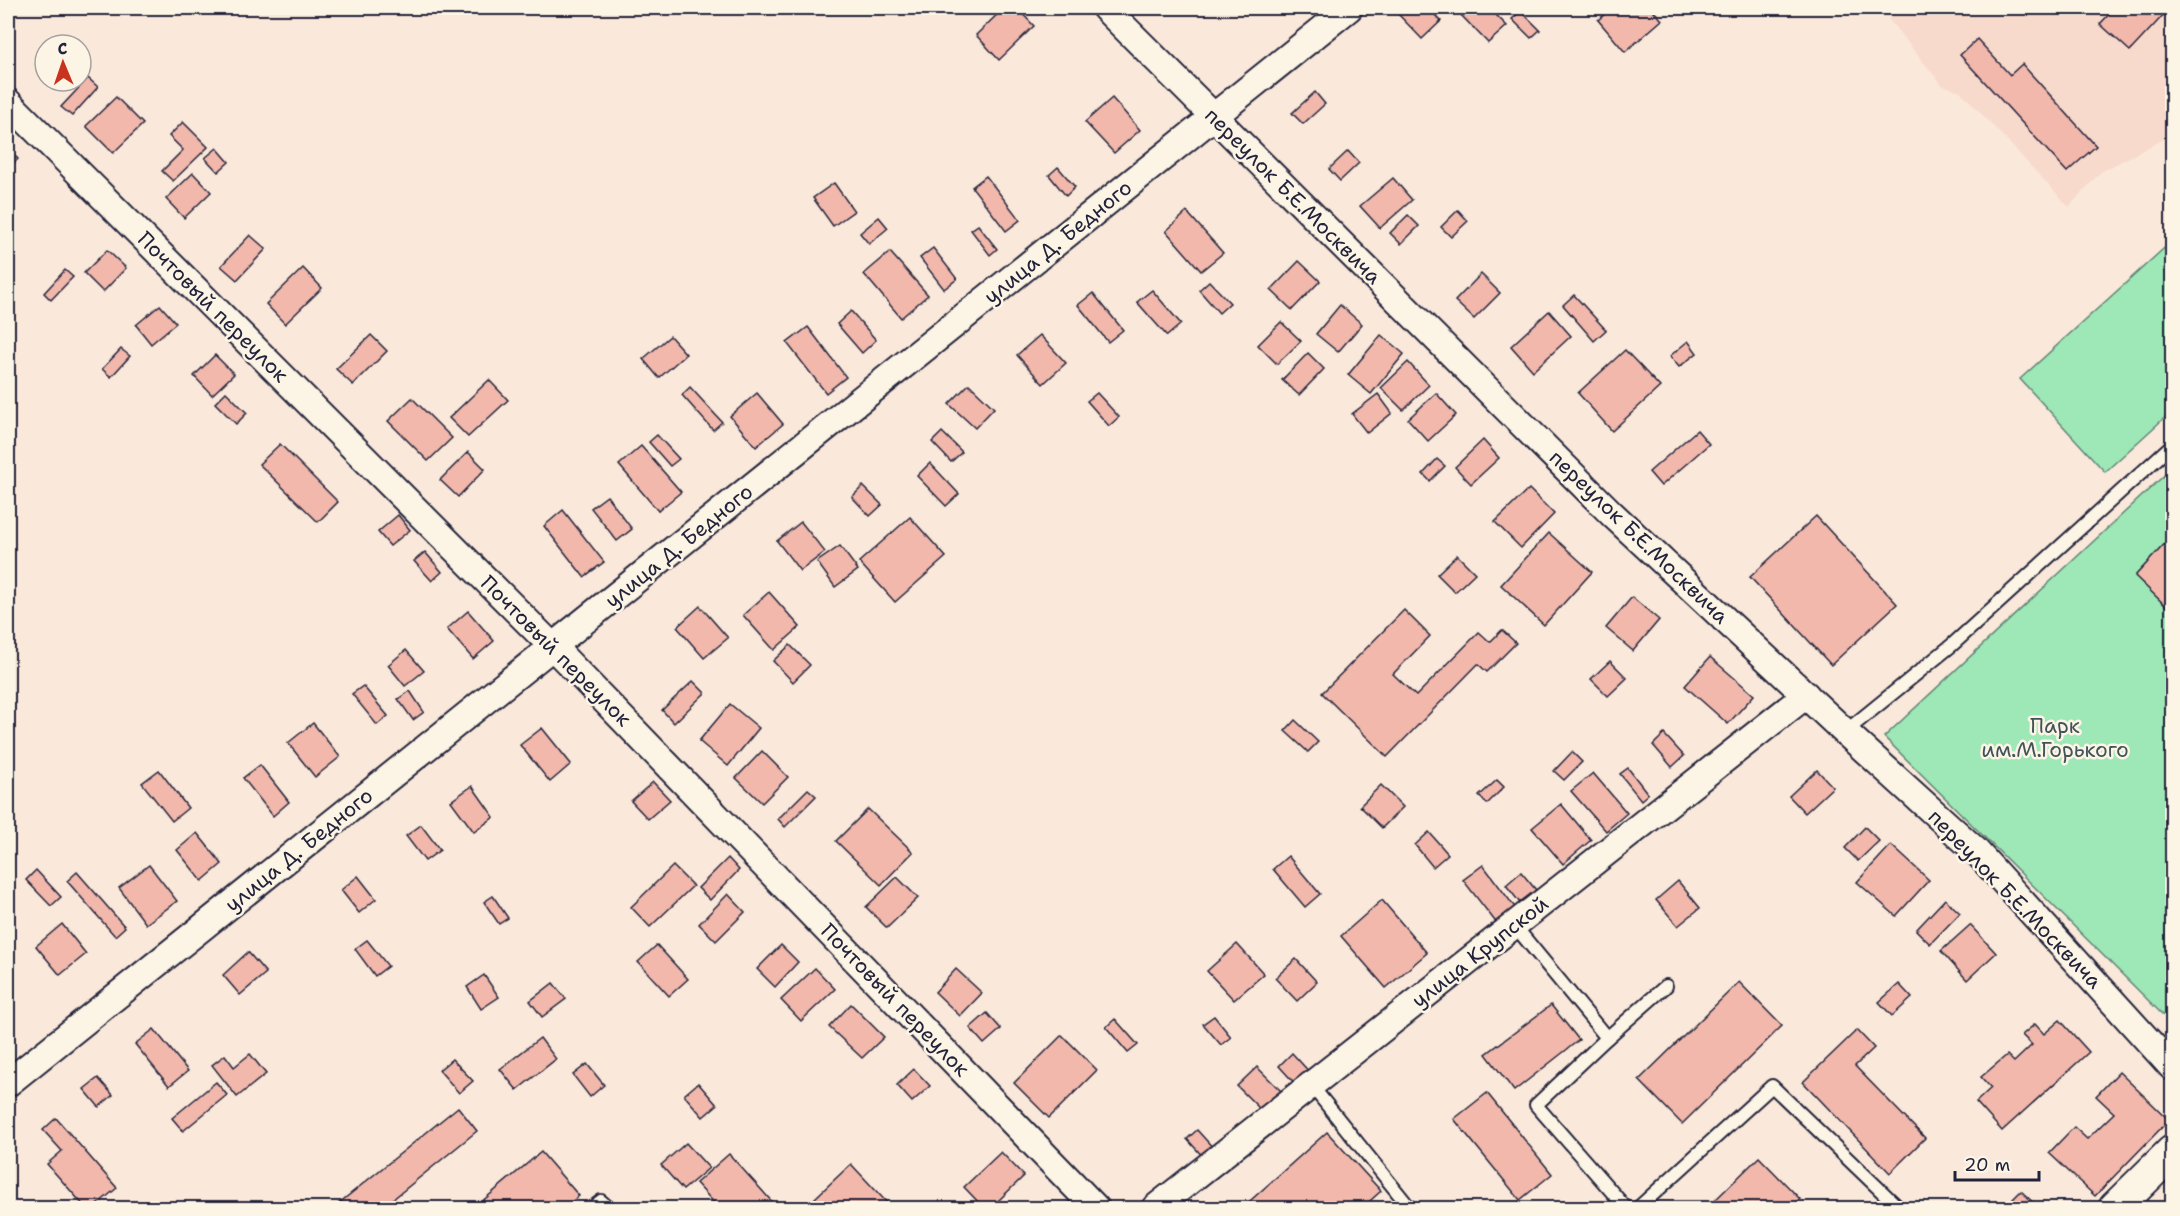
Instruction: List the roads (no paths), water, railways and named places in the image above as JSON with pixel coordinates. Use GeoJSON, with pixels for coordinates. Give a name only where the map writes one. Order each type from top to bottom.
{"type":"FeatureCollection","features":[{"type":"Feature","properties":{"kind":"street","name":"переулок Б.Е.Москвича"},"geometry":{"type":"LineString","coordinates":[[1105,8],[1612,514],[1975,850],[2172,1067]]}},
{"type":"Feature","properties":{"kind":"street","name":"улица Д. Бедного"},"geometry":{"type":"LineString","coordinates":[[8,1083],[1349,8]]}},
{"type":"Feature","properties":{"kind":"street","name":"Почтовый переулок"},"geometry":{"type":"LineString","coordinates":[[8,102],[553,647],[1096,1209]]}},
{"type":"Feature","properties":{"kind":"street","name":"улица Крупской"},"geometry":{"type":"LineString","coordinates":[[1155,1209],[1806,695]]}},
{"type":"Feature","properties":{"kind":"street"},"geometry":{"type":"LineString","coordinates":[[2115,1209],[2172,1152]]}},
{"type":"Feature","properties":{"kind":"lane"},"geometry":{"type":"LineString","coordinates":[[1845,732],[1953,645],[2172,445]]}},
{"type":"Feature","properties":{"kind":"lane"},"geometry":{"type":"LineString","coordinates":[[1514,925],[1607,1038]]}},
{"type":"Feature","properties":{"kind":"lane"},"geometry":{"type":"LineString","coordinates":[[1626,1209],[1536,1105],[1666,986]]}},
{"type":"Feature","properties":{"kind":"lane"},"geometry":{"type":"LineString","coordinates":[[1311,1085],[1410,1209]]}},
{"type":"Feature","properties":{"kind":"lane"},"geometry":{"type":"LineString","coordinates":[[1638,1209],[1772,1086],[1892,1206]]}},
{"type":"Feature","properties":{"kind":"lane"},"geometry":{"type":"LineString","coordinates":[[592,1209],[601,1201],[609,1209]]}},
{"type":"Feature","properties":{"kind":"park label","name":"Парк им.М.Горького"},"geometry":{"type":"Point","coordinates":[2055,738]}}]}
